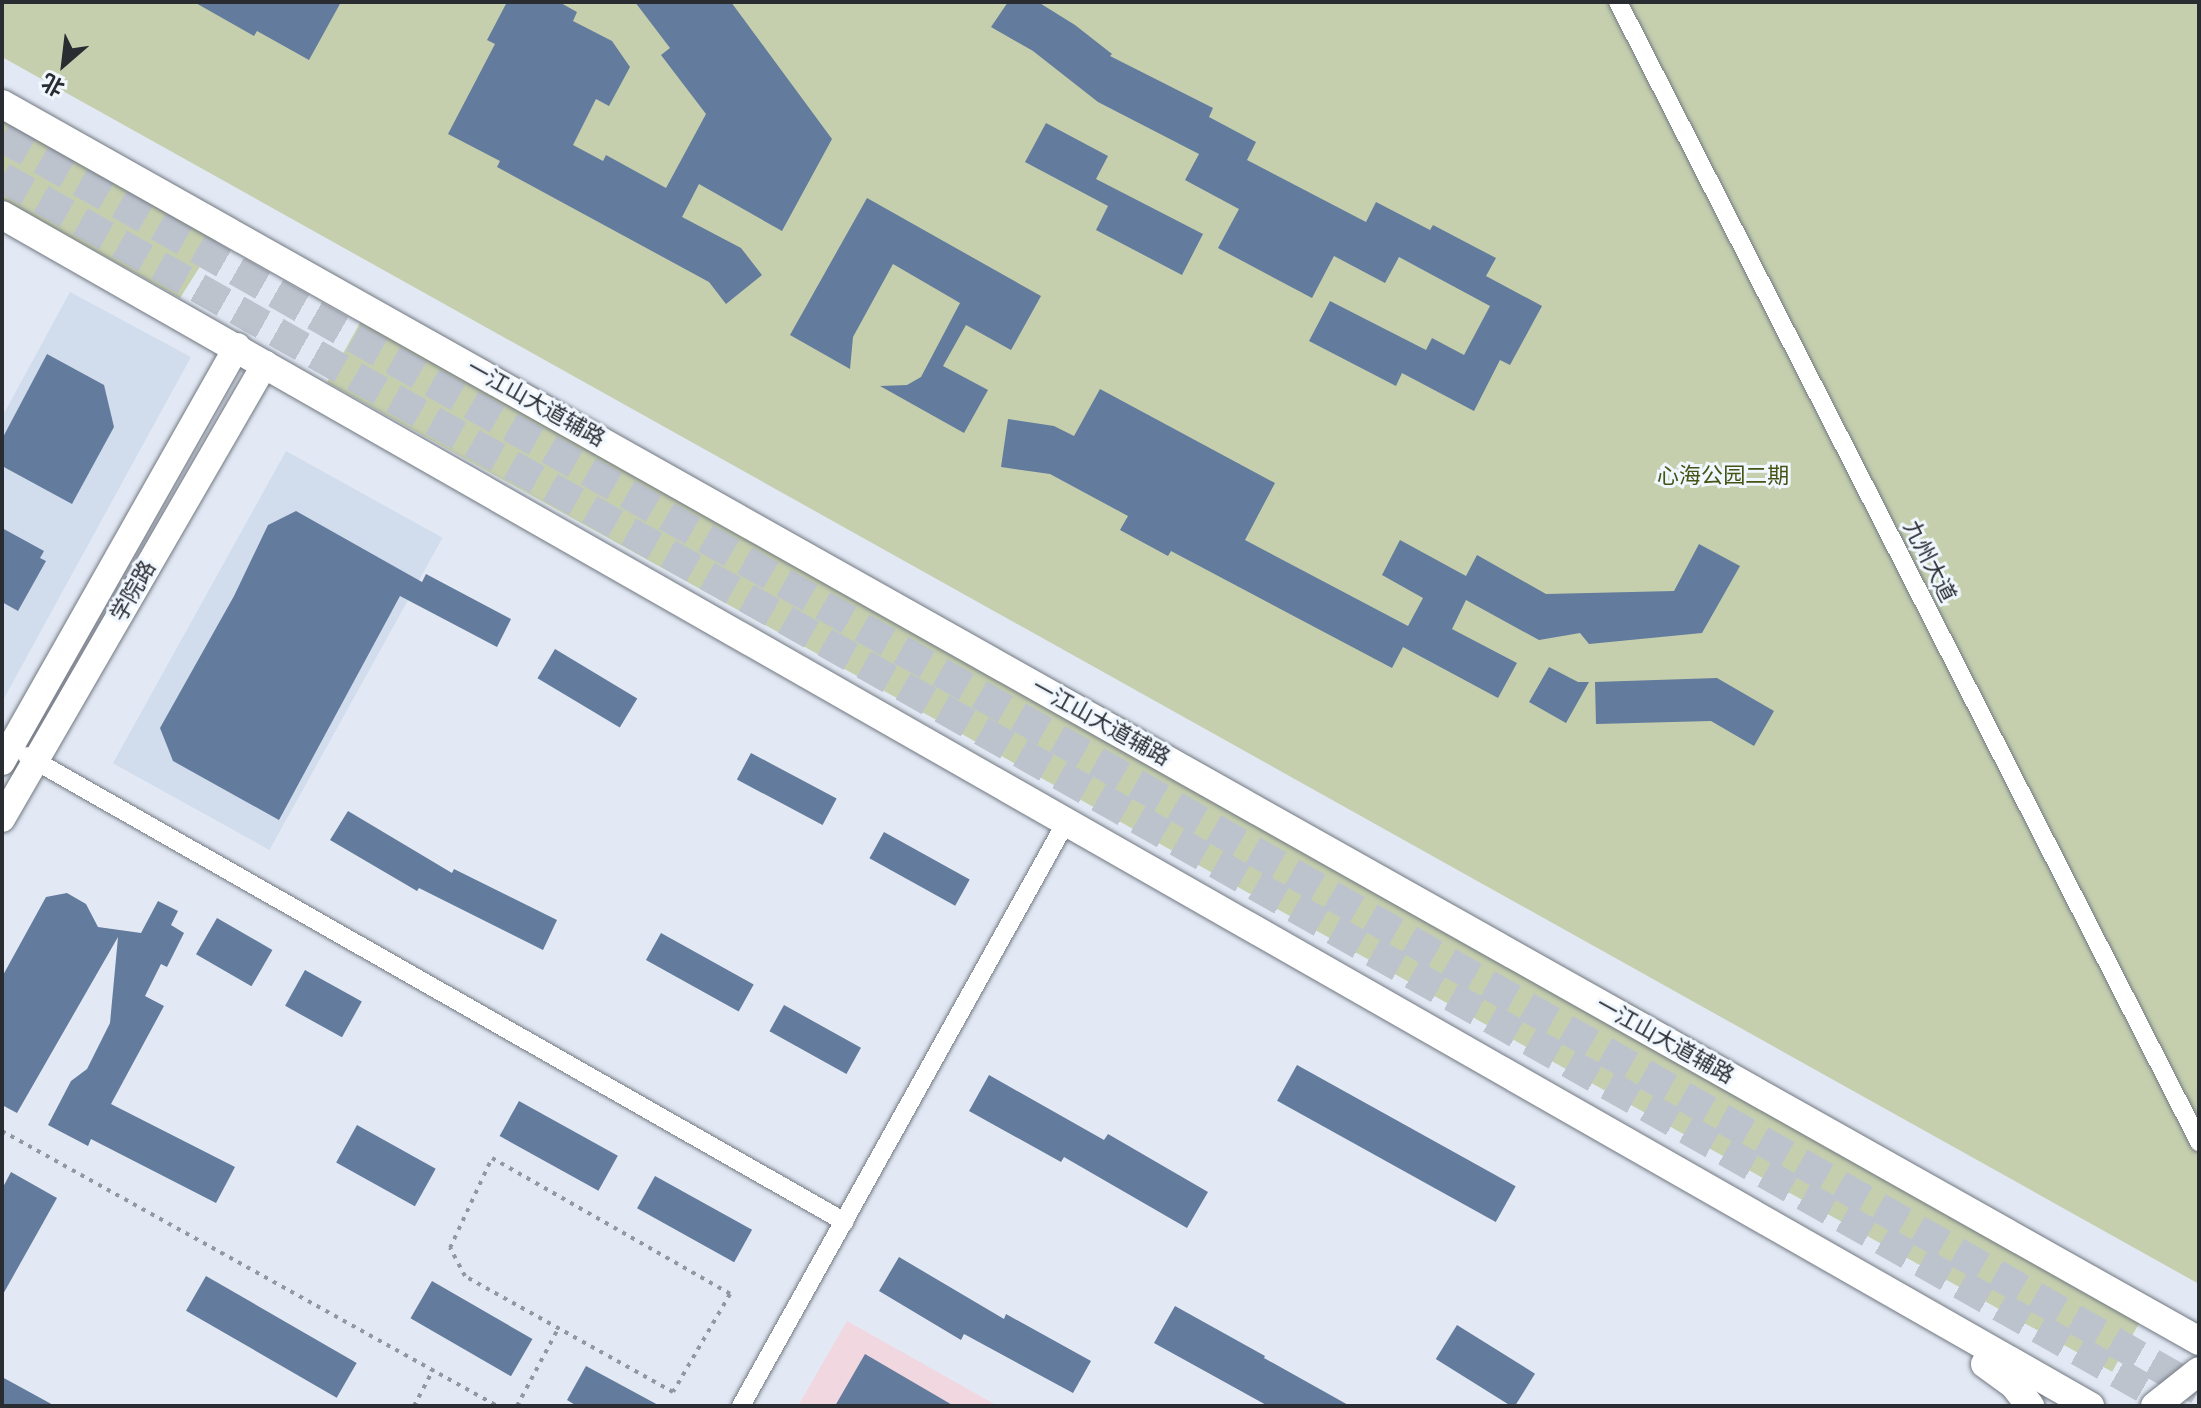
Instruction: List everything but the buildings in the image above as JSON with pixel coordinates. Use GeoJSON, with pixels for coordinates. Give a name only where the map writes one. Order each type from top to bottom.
{"type":"FeatureCollection","features":[{"type":"Feature","properties":{"kind":"main road","name":"一江山大道辅路"},"geometry":{"type":"LineString","coordinates":[[2,104],[2199,1341]]}},
{"type":"Feature","properties":{"kind":"main road"},"geometry":{"type":"LineString","coordinates":[[2,215],[237,346],[2090,1406]]}},
{"type":"Feature","properties":{"kind":"main road","name":"学院路"},"geometry":{"type":"LineString","coordinates":[[5,750],[237,346]]}},
{"type":"Feature","properties":{"kind":"main road","name":"学院路"},"geometry":{"type":"LineString","coordinates":[[2,819],[265,364]]}},
{"type":"Feature","properties":{"kind":"main road"},"geometry":{"type":"LineString","coordinates":[[1780,1231],[1995,1370],[2013,1384],[2030,1406]]}},
{"type":"Feature","properties":{"kind":"main road"},"geometry":{"type":"LineString","coordinates":[[2155,1406],[2199,1371]]}},
{"type":"Feature","properties":{"kind":"street","name":"九州大道"},"geometry":{"type":"LineString","coordinates":[[1618,2],[2199,1142]]}},
{"type":"Feature","properties":{"kind":"street"},"geometry":{"type":"LineString","coordinates":[[5,750],[35,761],[845,1222]]}},
{"type":"Feature","properties":{"kind":"street"},"geometry":{"type":"LineString","coordinates":[[741,1406],[1066,822]]}},
{"type":"Feature","properties":{"kind":"path"},"geometry":{"type":"LineString","coordinates":[[2,1131],[497,1406]]}},
{"type":"Feature","properties":{"kind":"path"},"geometry":{"type":"LineString","coordinates":[[492,1158],[730,1294],[673,1392],[559,1327],[465,1276],[450,1248],[492,1158]]}},
{"type":"Feature","properties":{"kind":"path"},"geometry":{"type":"LineString","coordinates":[[517,1406],[559,1327]]}},
{"type":"Feature","properties":{"kind":"path"},"geometry":{"type":"LineString","coordinates":[[414,1406],[433,1370]]}},
{"type":"Feature","properties":{"kind":"shaded area"},"geometry":{"type":"Polygon","coordinates":[[[70,292],[191,357],[2,702],[2,417],[70,292]]]}},
{"type":"Feature","properties":{"kind":"shaded area"},"geometry":{"type":"Polygon","coordinates":[[[286,451],[443,538],[269,850],[113,763],[286,451]]]}},
{"type":"Feature","properties":{"kind":"shaded area"},"geometry":{"type":"Polygon","coordinates":[[[847,1321],[998,1406],[798,1406],[847,1321]]]}},
{"type":"Feature","properties":{"kind":"green space","name":"心海公园二期"},"geometry":{"type":"Polygon","coordinates":[[[2,2],[2199,2],[2199,1284],[2,57],[2,2]]]}},
{"type":"Feature","properties":{"kind":"green space"},"geometry":{"type":"Polygon","coordinates":[[[2,120],[217,240],[180,298],[2,199],[2,120]]]}},
{"type":"Feature","properties":{"kind":"green space"},"geometry":{"type":"Polygon","coordinates":[[[361,321],[2146,1310],[2112,1372],[327,382],[361,321]]]}},
{"type":"Feature","properties":{"kind":"tunnel"},"geometry":{"type":"LineString","coordinates":[[2,137],[2199,1390]]}},
{"type":"Feature","properties":{"kind":"tunnel"},"geometry":{"type":"LineString","coordinates":[[2,177],[2176,1406]]}}]}
